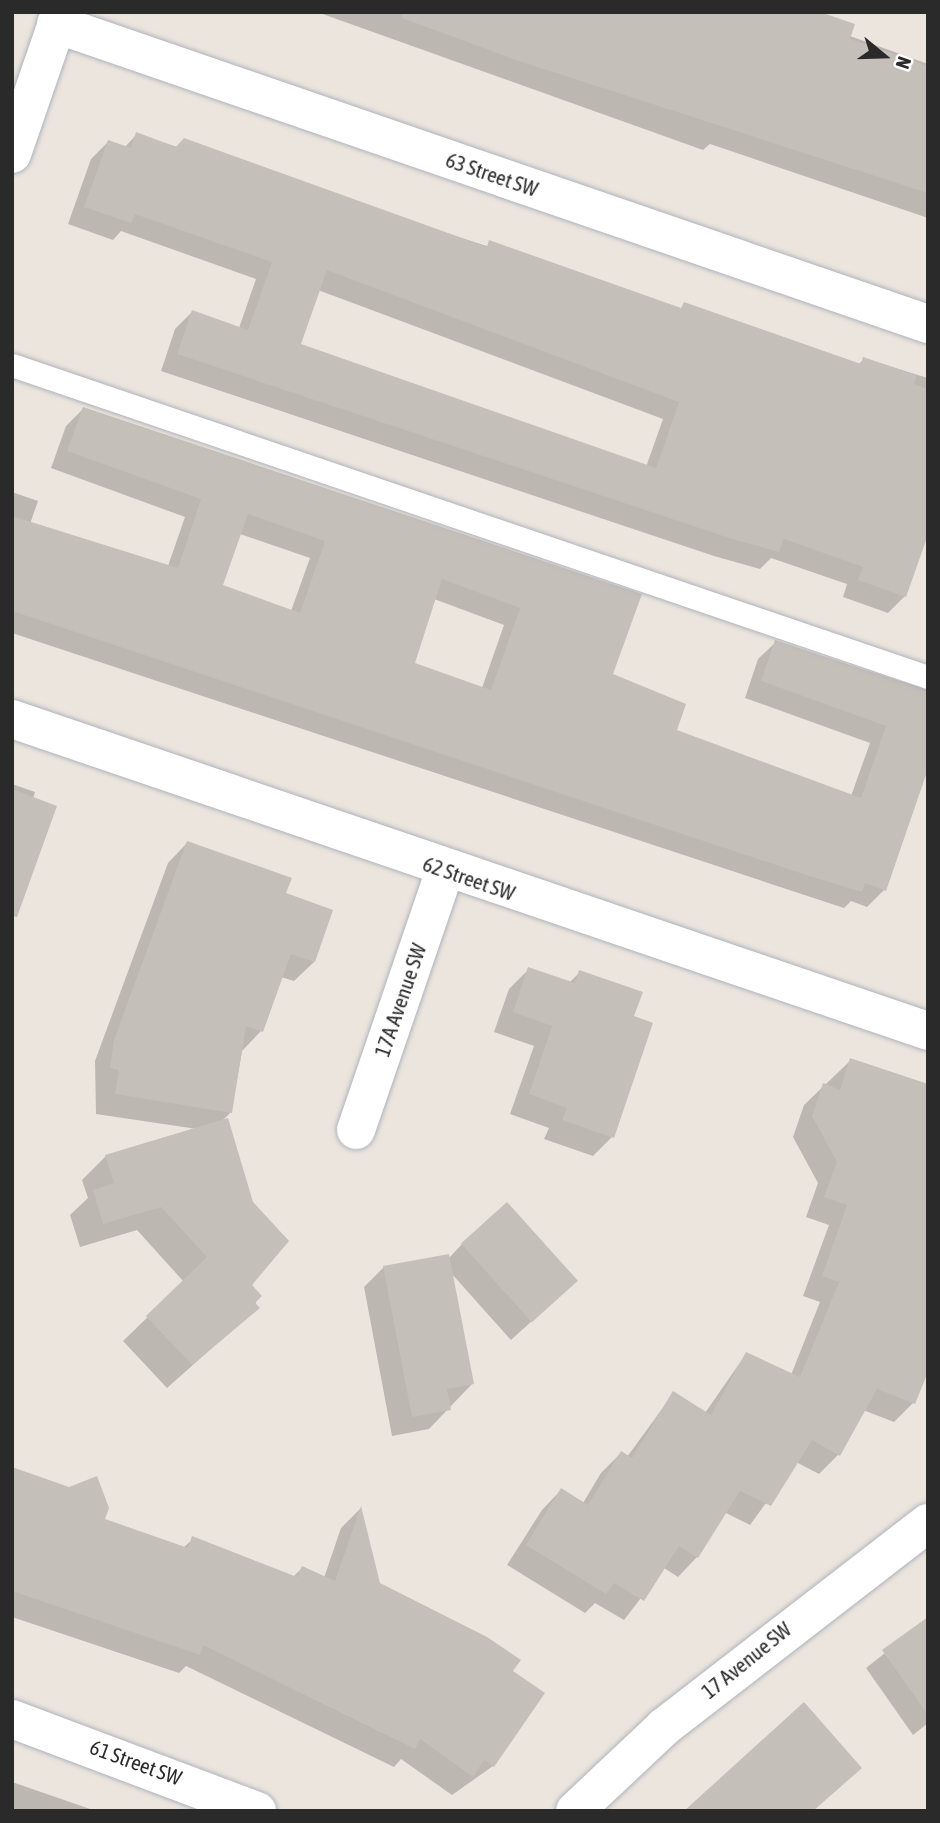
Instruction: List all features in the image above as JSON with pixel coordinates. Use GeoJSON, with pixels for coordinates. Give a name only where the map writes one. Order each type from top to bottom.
{"type":"FeatureCollection","features":[{"type":"Feature","properties":{"kind":"street"},"geometry":{"type":"LineString","coordinates":[[12,154],[59,18]]}},
{"type":"Feature","properties":{"kind":"street","name":"63 Street SW"},"geometry":{"type":"LineString","coordinates":[[59,18],[928,324]]}},
{"type":"Feature","properties":{"kind":"street","name":"62 Street SW"},"geometry":{"type":"LineString","coordinates":[[12,719],[445,870],[928,1031]]}},
{"type":"Feature","properties":{"kind":"street","name":"17A Avenue SW"},"geometry":{"type":"LineString","coordinates":[[356,1130],[445,870]]}},
{"type":"Feature","properties":{"kind":"street","name":"17 Avenue SW"},"geometry":{"type":"LineString","coordinates":[[575,1811],[717,1684],[928,1523]]}},
{"type":"Feature","properties":{"kind":"street","name":"61 Street SW"},"geometry":{"type":"LineString","coordinates":[[12,1719],[257,1811]]}},
{"type":"Feature","properties":{"kind":"lane"},"geometry":{"type":"LineString","coordinates":[[12,365],[928,677]]}},
{"type":"Feature","properties":{"kind":"building"},"geometry":{"type":"Polygon","coordinates":[[[403,12],[820,12],[855,24],[850,39],[928,66],[928,193],[519,61],[402,18],[403,12]]]}},
{"type":"Feature","properties":{"kind":"building"},"geometry":{"type":"Polygon","coordinates":[[[136,132],[176,147],[184,138],[487,247],[489,240],[681,308],[684,302],[861,364],[863,357],[917,375],[914,384],[928,389],[928,535],[906,597],[858,580],[863,567],[784,539],[779,552],[732,539],[177,354],[192,310],[248,330],[272,262],[135,214],[131,223],[84,207],[108,140],[131,148],[136,132]],[[327,270],[301,344],[656,468],[679,402],[327,270]]]}},
{"type":"Feature","properties":{"kind":"building"},"geometry":{"type":"Polygon","coordinates":[[[83,407],[642,594],[613,674],[686,704],[677,730],[861,798],[886,726],[761,681],[775,640],[928,691],[928,769],[886,891],[865,883],[862,892],[806,875],[12,611],[12,516],[178,568],[201,499],[67,451],[83,407]],[[248,514],[223,585],[300,613],[325,541],[248,514]],[[442,579],[415,663],[491,690],[520,608],[442,579]]]}},
{"type":"Feature","properties":{"kind":"building"},"geometry":{"type":"Polygon","coordinates":[[[12,789],[57,806],[17,917],[12,916],[12,789]]]}},
{"type":"Feature","properties":{"kind":"building"},"geometry":{"type":"Polygon","coordinates":[[[187,841],[292,878],[286,893],[333,910],[315,962],[291,954],[263,1032],[246,1026],[232,1113],[115,1094],[119,1070],[110,1068],[114,1040],[187,841]]]}},
{"type":"Feature","properties":{"kind":"building"},"geometry":{"type":"Polygon","coordinates":[[[528,967],[575,983],[579,970],[643,992],[634,1016],[653,1023],[614,1138],[562,1120],[567,1108],[529,1094],[552,1026],[513,1012],[528,967]]]}},
{"type":"Feature","properties":{"kind":"building"},"geometry":{"type":"Polygon","coordinates":[[[850,1058],[928,1084],[928,1372],[915,1404],[877,1389],[840,1456],[812,1440],[771,1506],[740,1491],[698,1558],[679,1546],[644,1601],[614,1583],[606,1594],[526,1545],[561,1488],[588,1505],[621,1451],[632,1458],[673,1391],[711,1415],[746,1352],[800,1377],[839,1282],[822,1276],[847,1205],[824,1197],[837,1162],[812,1116],[823,1083],[840,1090],[850,1058]]]}},
{"type":"Feature","properties":{"kind":"building"},"geometry":{"type":"Polygon","coordinates":[[[228,1118],[253,1202],[289,1241],[252,1285],[262,1296],[255,1303],[260,1308],[192,1365],[146,1316],[207,1257],[161,1207],[103,1224],[93,1190],[114,1183],[105,1155],[228,1118]]]}},
{"type":"Feature","properties":{"kind":"building"},"geometry":{"type":"Polygon","coordinates":[[[507,1202],[578,1281],[532,1322],[461,1243],[507,1202]]]}},
{"type":"Feature","properties":{"kind":"building"},"geometry":{"type":"Polygon","coordinates":[[[449,1254],[474,1384],[447,1389],[451,1410],[412,1417],[383,1266],[449,1254]]]}},
{"type":"Feature","properties":{"kind":"building"},"geometry":{"type":"Polygon","coordinates":[[[12,1467],[69,1487],[97,1476],[109,1508],[105,1519],[188,1548],[192,1536],[297,1577],[302,1566],[335,1581],[361,1506],[380,1583],[487,1637],[521,1660],[513,1671],[545,1693],[494,1767],[484,1760],[473,1777],[420,1739],[415,1749],[203,1645],[200,1655],[12,1591],[12,1467]]]}},
{"type":"Feature","properties":{"kind":"building"},"geometry":{"type":"Polygon","coordinates":[[[928,1617],[928,1715],[882,1650],[928,1617]]]}},
{"type":"Feature","properties":{"kind":"building"},"geometry":{"type":"Polygon","coordinates":[[[804,1702],[862,1768],[813,1811],[684,1811],[804,1702]]]}}]}
